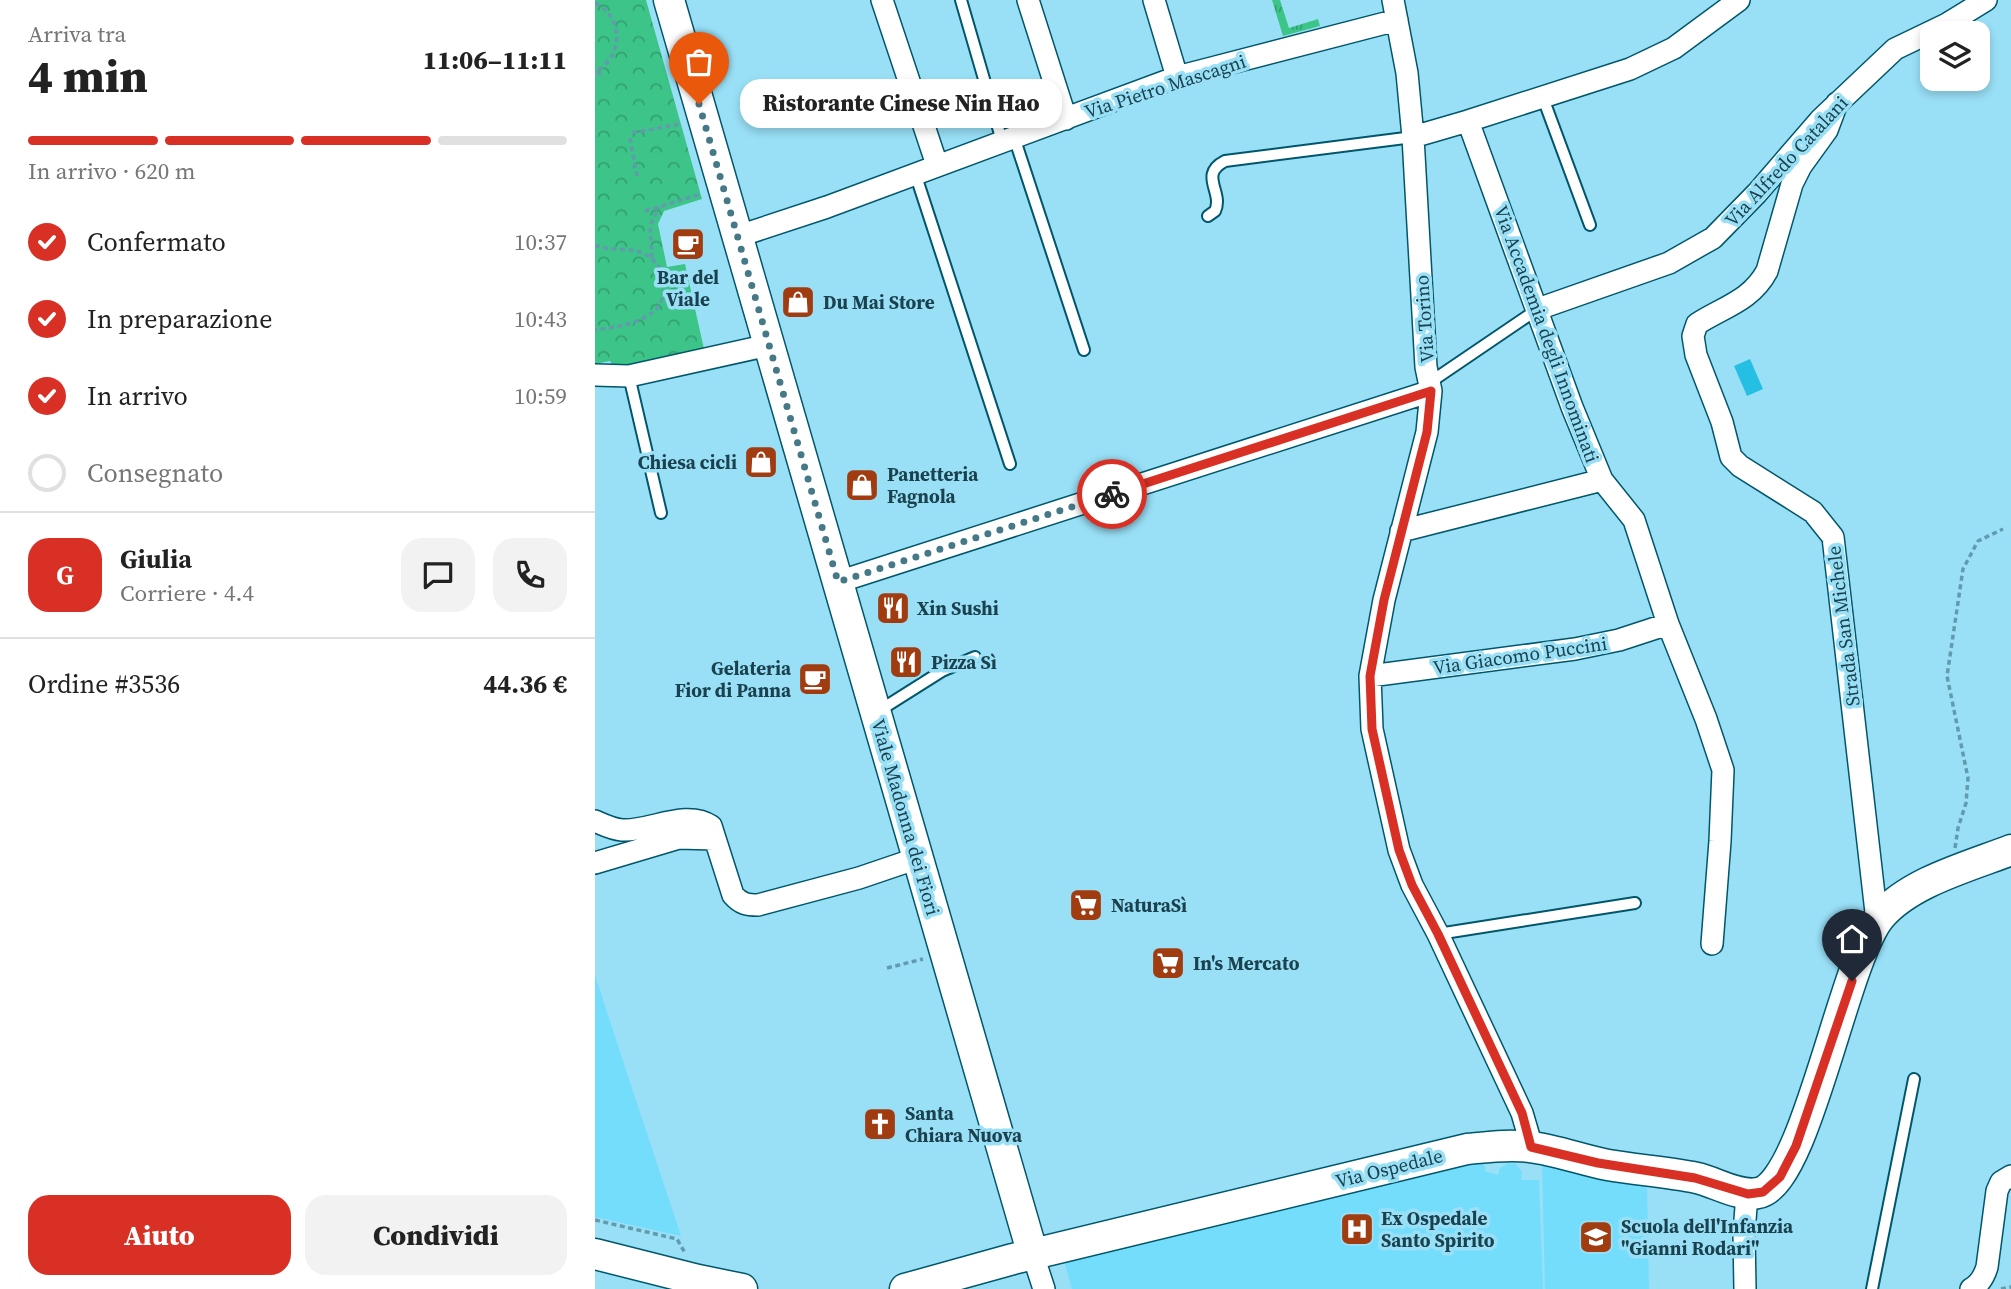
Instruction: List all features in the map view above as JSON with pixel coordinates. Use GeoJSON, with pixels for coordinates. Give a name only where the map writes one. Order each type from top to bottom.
{"type":"FeatureCollection","features":[{"type":"Feature","properties":{"kind":"main road","name":"Viale Madonna dei Fiori"},"geometry":{"type":"LineString","coordinates":[[669,0],[1019,1198],[1033,1255]]}},
{"type":"Feature","properties":{"kind":"main road"},"geometry":{"type":"LineString","coordinates":[[1748,1194],[1768,1189],[1780,1177],[1796,1146],[1844,1001],[1877,921],[1901,897],[2011,850]]}},
{"type":"Feature","properties":{"kind":"main road","name":"Via Ospedale"},"geometry":{"type":"LineString","coordinates":[[905,1289],[1467,1149],[1531,1147],[1598,1163],[1695,1178],[1748,1194]]}},
{"type":"Feature","properties":{"kind":"main road"},"geometry":{"type":"LineString","coordinates":[[595,1254],[658,1279],[703,1281],[742,1289]]}},
{"type":"Feature","properties":{"kind":"street"},"geometry":{"type":"LineString","coordinates":[[882,0],[937,165]]}},
{"type":"Feature","properties":{"kind":"street"},"geometry":{"type":"LineString","coordinates":[[1028,0],[1066,119]]}},
{"type":"Feature","properties":{"kind":"street"},"geometry":{"type":"LineString","coordinates":[[1154,0],[1177,77]]}},
{"type":"Feature","properties":{"kind":"street"},"geometry":{"type":"LineString","coordinates":[[1413,137],[1630,69],[1674,48],[1739,0]]}},
{"type":"Feature","properties":{"kind":"street","name":"Via Alfredo Catalani"},"geometry":{"type":"LineString","coordinates":[[1538,309],[1669,263],[1713,238],[1737,216],[1820,120],[1895,50],[1947,24],[1986,0]]}},
{"type":"Feature","properties":{"kind":"street","name":"Via Pietro Mascagni"},"geometry":{"type":"LineString","coordinates":[[739,236],[827,207],[1177,77],[1395,10]]}},
{"type":"Feature","properties":{"kind":"street","name":"Via Torino"},"geometry":{"type":"LineString","coordinates":[[1395,10],[1407,73],[1413,137],[1430,387],[1427,432],[1384,600],[1370,676],[1372,729],[1399,850],[1412,885],[1438,934],[1522,1113],[1531,1147]]}},
{"type":"Feature","properties":{"kind":"street","name":"Strada San Michele"},"geometry":{"type":"LineString","coordinates":[[1837,103],[1827,130],[1801,166],[1792,184],[1767,271],[1761,282],[1747,296],[1697,324],[1693,336],[1696,355],[1722,422],[1731,457],[1746,470],[1813,512],[1833,537],[1871,891],[1877,921]]}},
{"type":"Feature","properties":{"kind":"street","name":"Via Accademia degli Innominati"},"geometry":{"type":"LineString","coordinates":[[1468,121],[1572,407],[1602,480],[1634,520],[1668,624],[1723,770],[1712,944]]}},
{"type":"Feature","properties":{"kind":"street"},"geometry":{"type":"LineString","coordinates":[[595,375],[629,376],[769,345]]}},
{"type":"Feature","properties":{"kind":"street"},"geometry":{"type":"LineString","coordinates":[[838,582],[1430,387]]}},
{"type":"Feature","properties":{"kind":"street"},"geometry":{"type":"LineString","coordinates":[[1401,531],[1602,480]]}},
{"type":"Feature","properties":{"kind":"street","name":"Via Giacomo Puccini"},"geometry":{"type":"LineString","coordinates":[[1370,676],[1575,649],[1619,640],[1668,624]]}},
{"type":"Feature","properties":{"kind":"street"},"geometry":{"type":"LineString","coordinates":[[595,821],[622,830],[697,820],[711,826],[733,895],[747,905],[758,905],[918,859]]}},
{"type":"Feature","properties":{"kind":"street"},"geometry":{"type":"LineString","coordinates":[[595,863],[679,838],[715,839]]}},
{"type":"Feature","properties":{"kind":"street"},"geometry":{"type":"LineString","coordinates":[[1971,1289],[1984,1277],[1997,1191],[2001,1182],[2011,1176]]}},
{"type":"Feature","properties":{"kind":"street"},"geometry":{"type":"LineString","coordinates":[[1745,1289],[1744,1233],[1748,1194]]}},
{"type":"Feature","properties":{"kind":"street","name":"Viale Madonna dei Fiori"},"geometry":{"type":"LineString","coordinates":[[1033,1255],[1044,1289]]}},
{"type":"Feature","properties":{"kind":"lane"},"geometry":{"type":"LineString","coordinates":[[961,0],[1084,350]]}},
{"type":"Feature","properties":{"kind":"lane"},"geometry":{"type":"LineString","coordinates":[[1543,98],[1590,225]]}},
{"type":"Feature","properties":{"kind":"lane"},"geometry":{"type":"LineString","coordinates":[[1207,216],[1215,211],[1218,201],[1212,178],[1213,171],[1225,161],[1413,137]]}},
{"type":"Feature","properties":{"kind":"lane"},"geometry":{"type":"LineString","coordinates":[[915,173],[1010,464]]}},
{"type":"Feature","properties":{"kind":"lane","name":"Via Alfredo Catalani"},"geometry":{"type":"LineString","coordinates":[[1430,387],[1538,309]]}},
{"type":"Feature","properties":{"kind":"lane"},"geometry":{"type":"LineString","coordinates":[[629,376],[661,513]]}},
{"type":"Feature","properties":{"kind":"lane"},"geometry":{"type":"LineString","coordinates":[[876,713],[942,671],[975,657]]}},
{"type":"Feature","properties":{"kind":"lane"},"geometry":{"type":"LineString","coordinates":[[1438,934],[1635,903]]}},
{"type":"Feature","properties":{"kind":"lane"},"geometry":{"type":"LineString","coordinates":[[1873,1289],[1914,1079]]}},
{"type":"Feature","properties":{"kind":"path"},"geometry":{"type":"LineString","coordinates":[[595,3],[611,15],[617,27],[615,52],[608,63],[597,71],[602,79]]}},
{"type":"Feature","properties":{"kind":"path"},"geometry":{"type":"LineString","coordinates":[[637,176],[631,135],[680,124]]}},
{"type":"Feature","properties":{"kind":"path"},"geometry":{"type":"LineString","coordinates":[[645,211],[701,194]]}},
{"type":"Feature","properties":{"kind":"path"},"geometry":{"type":"LineString","coordinates":[[652,258],[650,226],[659,207]]}},
{"type":"Feature","properties":{"kind":"path"},"geometry":{"type":"LineString","coordinates":[[595,245],[616,251],[629,249],[641,252],[652,258],[664,279],[664,292],[653,313],[642,320],[595,330]]}},
{"type":"Feature","properties":{"kind":"path"},"geometry":{"type":"LineString","coordinates":[[1950,874],[1958,828],[1966,803],[1968,778],[1947,676],[1963,569],[1978,541],[2003,529]]}},
{"type":"Feature","properties":{"kind":"path"},"geometry":{"type":"LineString","coordinates":[[887,968],[925,958]]}},
{"type":"Feature","properties":{"kind":"path"},"geometry":{"type":"LineString","coordinates":[[595,1220],[677,1240],[703,1281]]}},
{"type":"Feature","properties":{"kind":"path"},"geometry":{"type":"LineString","coordinates":[[2001,1289],[2011,1287]]}},
{"type":"Feature","properties":{"kind":"shaded area"},"geometry":{"type":"Polygon","coordinates":[[[1750,359],[1763,389],[1747,396],[1734,366],[1750,359]]]}},
{"type":"Feature","properties":{"kind":"shaded area"},"geometry":{"type":"Polygon","coordinates":[[[595,975],[620,1052],[681,1236],[595,1217],[595,975]]]}},
{"type":"Feature","properties":{"kind":"shaded area","name":"Ex Ospedale Santo Spirito"},"geometry":{"type":"Polygon","coordinates":[[[1474,1158],[1485,1166],[1485,1171],[1498,1175],[1500,1168],[1509,1163],[1516,1164],[1522,1172],[1521,1180],[1539,1180],[1543,1289],[1072,1289],[1063,1257],[1474,1158]]]}},
{"type":"Feature","properties":{"kind":"shaded area","name":"Scuola dell'Infanzia \"Gianni Rodari\""},"geometry":{"type":"Polygon","coordinates":[[[1542,1166],[1647,1184],[1649,1289],[1545,1289],[1542,1166]]]}},
{"type":"Feature","properties":{"kind":"green space"},"geometry":{"type":"Polygon","coordinates":[[[595,0],[646,0],[702,199],[664,211],[658,224],[667,267],[685,264],[704,349],[615,369],[610,361],[595,364],[595,0]]]}},
{"type":"Feature","properties":{"kind":"green space"},"geometry":{"type":"Polygon","coordinates":[[[1272,0],[1280,0],[1289,28],[1318,19],[1320,26],[1283,36],[1272,0]]]}},
{"type":"Feature","properties":{"kind":"way so far"},"geometry":{"type":"LineString","coordinates":[[699,104],[838,582],[1112,494]]}},
{"type":"Feature","properties":{"kind":"place","name":"Ristorante Cinese Nin Hao"},"geometry":{"type":"Point","coordinates":[699,104]}},
{"type":"Feature","properties":{"kind":"place","name":"Bar del Viale"},"geometry":{"type":"Point","coordinates":[688,244]}},
{"type":"Feature","properties":{"kind":"place","name":"Du Mai Store"},"geometry":{"type":"Point","coordinates":[798,302]}},
{"type":"Feature","properties":{"kind":"place","name":"Chiesa cicli"},"geometry":{"type":"Point","coordinates":[761,462]}},
{"type":"Feature","properties":{"kind":"place","name":"Panetteria Fagnola"},"geometry":{"type":"Point","coordinates":[862,485]}},
{"type":"Feature","properties":{"kind":"place","name":"Xin Sushi"},"geometry":{"type":"Point","coordinates":[893,608]}},
{"type":"Feature","properties":{"kind":"place","name":"Pizza Sì"},"geometry":{"type":"Point","coordinates":[906,662]}},
{"type":"Feature","properties":{"kind":"place","name":"Gelateria Fior di Panna"},"geometry":{"type":"Point","coordinates":[815,679]}},
{"type":"Feature","properties":{"kind":"place","name":"NaturaSì"},"geometry":{"type":"Point","coordinates":[1086,905]}},
{"type":"Feature","properties":{"kind":"place","name":"In's Mercato"},"geometry":{"type":"Point","coordinates":[1168,963]}},
{"type":"Feature","properties":{"kind":"place","name":"Santa Chiara Nuova"},"geometry":{"type":"Point","coordinates":[880,1124]}},
{"type":"Feature","properties":{"kind":"place","name":"Ex Ospedale Santo Spirito"},"geometry":{"type":"Point","coordinates":[1357,1229]}},
{"type":"Feature","properties":{"kind":"place","name":"Scuola dell'Infanzia \"Gianni Rodari\""},"geometry":{"type":"Point","coordinates":[1596,1237]}},
{"type":"Feature","properties":{"kind":"route"},"geometry":{"type":"LineString","coordinates":[[1112,494],[1431,391],[1427,432],[1384,600],[1370,676],[1372,729],[1399,850],[1412,885],[1438,934],[1522,1113],[1531,1147],[1598,1163],[1695,1178],[1748,1194],[1763,1192],[1780,1177],[1796,1146],[1852,981]]}}]}
